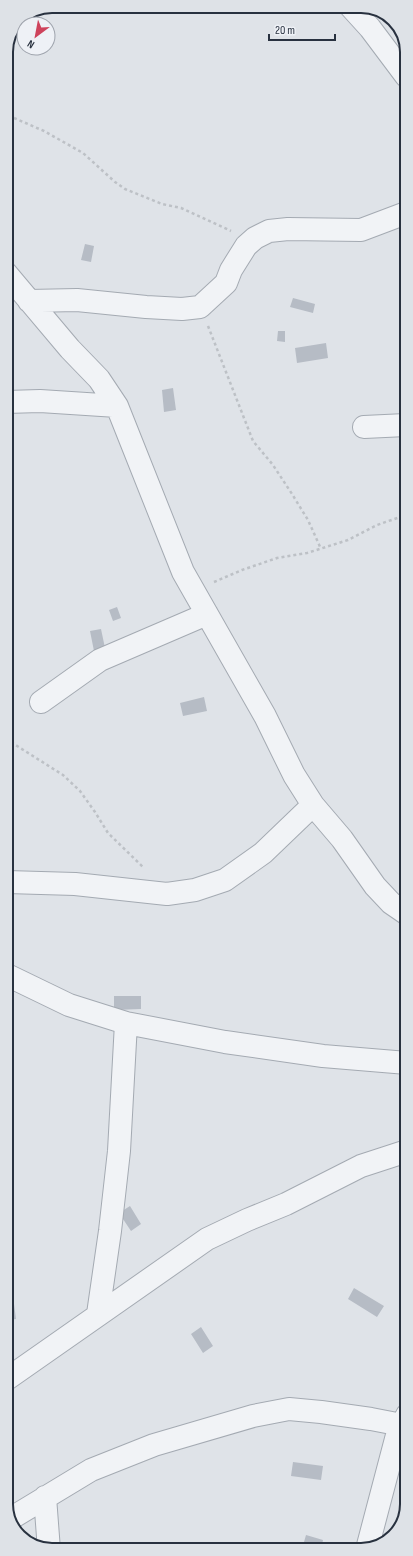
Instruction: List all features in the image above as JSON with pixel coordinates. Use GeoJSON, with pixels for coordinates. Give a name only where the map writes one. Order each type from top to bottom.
{"type":"FeatureCollection","features":[{"type":"Feature","properties":{"kind":"street"},"geometry":{"type":"LineString","coordinates":[[356,13],[370,28],[400,68]]}},
{"type":"Feature","properties":{"kind":"street"},"geometry":{"type":"LineString","coordinates":[[29,301],[77,300],[146,307],[182,309],[200,307],[226,283],[231,270],[246,246],[254,241],[255,238],[269,231],[288,229],[361,230],[400,214]]}},
{"type":"Feature","properties":{"kind":"street"},"geometry":{"type":"LineString","coordinates":[[13,282],[70,349],[99,379],[117,406],[183,572],[265,716],[294,775],[313,805],[342,839],[375,886],[400,909]]}},
{"type":"Feature","properties":{"kind":"street"},"geometry":{"type":"LineString","coordinates":[[13,402],[40,401],[117,406]]}},
{"type":"Feature","properties":{"kind":"street"},"geometry":{"type":"LineString","coordinates":[[364,427],[400,424]]}},
{"type":"Feature","properties":{"kind":"street"},"geometry":{"type":"LineString","coordinates":[[41,702],[100,660],[208,614]]}},
{"type":"Feature","properties":{"kind":"street"},"geometry":{"type":"LineString","coordinates":[[13,882],[75,884],[167,894],[195,890],[225,880],[263,853],[313,805]]}},
{"type":"Feature","properties":{"kind":"street"},"geometry":{"type":"LineString","coordinates":[[13,978],[69,1005],[126,1023],[263,1048],[324,1056],[400,1062]]}},
{"type":"Feature","properties":{"kind":"street"},"geometry":{"type":"LineString","coordinates":[[98,1314],[110,1231],[119,1151],[126,1023]]}},
{"type":"Feature","properties":{"kind":"street"},"geometry":{"type":"LineString","coordinates":[[13,1375],[207,1239],[286,1204],[361,1166],[400,1153]]}},
{"type":"Feature","properties":{"kind":"street"},"geometry":{"type":"LineString","coordinates":[[15,1516],[90,1470],[154,1445],[253,1416],[290,1410],[400,1420]]}},
{"type":"Feature","properties":{"kind":"street"},"geometry":{"type":"LineString","coordinates":[[369,1542],[397,1435],[400,1429]]}},
{"type":"Feature","properties":{"kind":"street"},"geometry":{"type":"LineString","coordinates":[[44,1497],[48,1543]]}},
{"type":"Feature","properties":{"kind":"path"},"geometry":{"type":"LineString","coordinates":[[14,118],[44,131],[83,153],[125,189],[162,204],[181,208],[254,241]]}},
{"type":"Feature","properties":{"kind":"path"},"geometry":{"type":"LineString","coordinates":[[200,307],[253,441],[273,465],[292,494],[308,520],[321,549]]}},
{"type":"Feature","properties":{"kind":"path"},"geometry":{"type":"LineString","coordinates":[[194,592],[242,570],[277,558],[307,553],[348,540],[377,525],[400,517]]}},
{"type":"Feature","properties":{"kind":"path"},"geometry":{"type":"LineString","coordinates":[[13,743],[63,775],[80,791],[108,833],[167,894]]}},
{"type":"Feature","properties":{"kind":"building"},"geometry":{"type":"Polygon","coordinates":[[[85,244],[94,246],[91,262],[81,260],[85,244]]]}},
{"type":"Feature","properties":{"kind":"building"},"geometry":{"type":"Polygon","coordinates":[[[293,298],[315,304],[313,313],[290,307],[293,298]]]}},
{"type":"Feature","properties":{"kind":"building"},"geometry":{"type":"Polygon","coordinates":[[[278,331],[285,331],[285,342],[277,341],[278,331]]]}},
{"type":"Feature","properties":{"kind":"building"},"geometry":{"type":"Polygon","coordinates":[[[326,343],[328,358],[297,363],[295,348],[326,343]]]}},
{"type":"Feature","properties":{"kind":"building"},"geometry":{"type":"Polygon","coordinates":[[[173,388],[176,410],[164,412],[162,390],[173,388]]]}},
{"type":"Feature","properties":{"kind":"building"},"geometry":{"type":"Polygon","coordinates":[[[117,607],[121,618],[113,621],[109,610],[117,607]]]}},
{"type":"Feature","properties":{"kind":"building"},"geometry":{"type":"Polygon","coordinates":[[[101,629],[105,648],[94,651],[90,631],[101,629]]]}},
{"type":"Feature","properties":{"kind":"building"},"geometry":{"type":"Polygon","coordinates":[[[204,697],[207,711],[183,716],[180,703],[204,697]]]}},
{"type":"Feature","properties":{"kind":"building"},"geometry":{"type":"Polygon","coordinates":[[[114,996],[141,996],[141,1009],[114,1010],[114,996]]]}},
{"type":"Feature","properties":{"kind":"building"},"geometry":{"type":"Polygon","coordinates":[[[130,1206],[141,1224],[131,1231],[119,1213],[130,1206]]]}},
{"type":"Feature","properties":{"kind":"building"},"geometry":{"type":"Polygon","coordinates":[[[354,1288],[384,1306],[377,1317],[348,1299],[354,1288]]]}},
{"type":"Feature","properties":{"kind":"building"},"geometry":{"type":"Polygon","coordinates":[[[13,1304],[16,1319],[13,1319],[13,1304]]]}},
{"type":"Feature","properties":{"kind":"building"},"geometry":{"type":"Polygon","coordinates":[[[201,1327],[213,1346],[203,1353],[191,1334],[201,1327]]]}},
{"type":"Feature","properties":{"kind":"building"},"geometry":{"type":"Polygon","coordinates":[[[293,1462],[323,1466],[321,1480],[291,1476],[293,1462]]]}},
{"type":"Feature","properties":{"kind":"building"},"geometry":{"type":"Polygon","coordinates":[[[306,1535],[323,1540],[322,1543],[304,1543],[306,1535]]]}}]}
